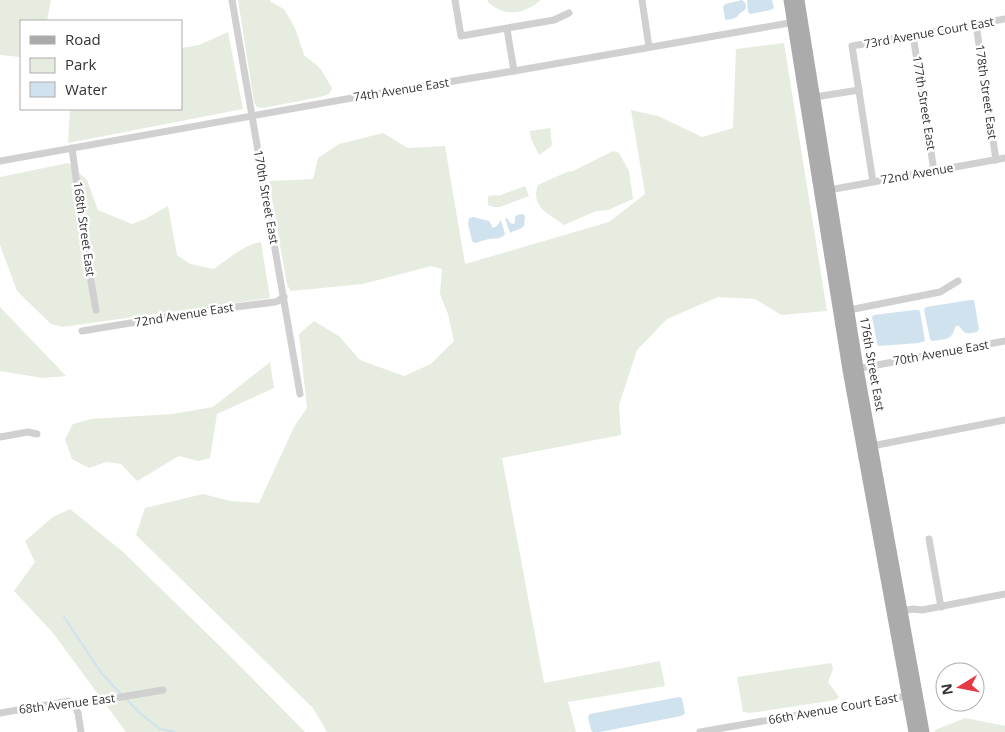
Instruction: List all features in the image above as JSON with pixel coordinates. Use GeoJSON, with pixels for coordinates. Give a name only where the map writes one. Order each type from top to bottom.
{"type":"FeatureCollection","features":[{"type":"Feature","properties":{"kind":"main road","name":"176th Street East"},"geometry":{"type":"LineString","coordinates":[[789,0],[798,22],[815,97],[849,310],[853,369],[872,446],[924,732]]}},
{"type":"Feature","properties":{"kind":"main road","name":"176th Street East"},"geometry":{"type":"LineString","coordinates":[[800,0],[798,22],[853,369],[914,732]]}},
{"type":"Feature","properties":{"kind":"street","name":"170th Street East"},"geometry":{"type":"LineString","coordinates":[[232,0],[300,394]]}},
{"type":"Feature","properties":{"kind":"street"},"geometry":{"type":"LineString","coordinates":[[455,0],[461,36],[554,20],[569,14]]}},
{"type":"Feature","properties":{"kind":"street"},"geometry":{"type":"LineString","coordinates":[[642,0],[649,47]]}},
{"type":"Feature","properties":{"kind":"street","name":"73rd Avenue Court East"},"geometry":{"type":"LineString","coordinates":[[859,90],[852,46],[1005,19]]}},
{"type":"Feature","properties":{"kind":"street","name":"74th Avenue East"},"geometry":{"type":"LineString","coordinates":[[0,161],[352,98],[798,22]]}},
{"type":"Feature","properties":{"kind":"street","name":"178th Street East"},"geometry":{"type":"LineString","coordinates":[[976,24],[996,160]]}},
{"type":"Feature","properties":{"kind":"street"},"geometry":{"type":"LineString","coordinates":[[507,28],[514,71]]}},
{"type":"Feature","properties":{"kind":"street","name":"177th Street East"},"geometry":{"type":"LineString","coordinates":[[914,35],[934,171]]}},
{"type":"Feature","properties":{"kind":"street"},"geometry":{"type":"LineString","coordinates":[[815,97],[859,90],[874,182]]}},
{"type":"Feature","properties":{"kind":"street","name":"168th Street East"},"geometry":{"type":"LineString","coordinates":[[72,148],[96,310]]}},
{"type":"Feature","properties":{"kind":"street","name":"72nd Avenue"},"geometry":{"type":"LineString","coordinates":[[829,190],[1005,158]]}},
{"type":"Feature","properties":{"kind":"street"},"geometry":{"type":"LineString","coordinates":[[849,310],[940,292],[958,280]]}},
{"type":"Feature","properties":{"kind":"street","name":"72nd Avenue East"},"geometry":{"type":"LineString","coordinates":[[82,331],[275,302],[284,297]]}},
{"type":"Feature","properties":{"kind":"street","name":"70th Avenue East"},"geometry":{"type":"LineString","coordinates":[[853,369],[1005,341]]}},
{"type":"Feature","properties":{"kind":"street"},"geometry":{"type":"LineString","coordinates":[[872,446],[1005,420]]}},
{"type":"Feature","properties":{"kind":"street"},"geometry":{"type":"LineString","coordinates":[[0,436],[28,432],[37,434]]}},
{"type":"Feature","properties":{"kind":"street"},"geometry":{"type":"LineString","coordinates":[[929,539],[941,606]]}},
{"type":"Feature","properties":{"kind":"street"},"geometry":{"type":"LineString","coordinates":[[902,611],[922,610],[1005,594]]}},
{"type":"Feature","properties":{"kind":"street","name":"68th Avenue East"},"geometry":{"type":"LineString","coordinates":[[0,713],[69,701],[74,705],[163,690]]}},
{"type":"Feature","properties":{"kind":"street","name":"66th Avenue Court East"},"geometry":{"type":"LineString","coordinates":[[700,732],[907,696]]}},
{"type":"Feature","properties":{"kind":"street"},"geometry":{"type":"LineString","coordinates":[[74,705],[78,713],[80,732]]}},
{"type":"Feature","properties":{"kind":"green space"},"geometry":{"type":"Polygon","coordinates":[[[0,0],[51,0],[47,20],[20,20],[20,57],[0,55],[0,0]]]}},
{"type":"Feature","properties":{"kind":"green space"},"geometry":{"type":"Polygon","coordinates":[[[238,0],[270,0],[284,9],[295,28],[304,55],[320,68],[332,88],[329,94],[263,108],[257,107],[254,102],[238,0]]]}},
{"type":"Feature","properties":{"kind":"green space"},"geometry":{"type":"Polygon","coordinates":[[[488,0],[541,0],[521,11],[508,12],[494,7],[488,0]]]}},
{"type":"Feature","properties":{"kind":"green space"},"geometry":{"type":"Polygon","coordinates":[[[228,32],[243,109],[68,143],[70,110],[182,110],[182,48],[199,45],[228,32]]]}},
{"type":"Feature","properties":{"kind":"green space"},"geometry":{"type":"Polygon","coordinates":[[[784,43],[827,311],[781,315],[755,299],[718,297],[667,319],[637,350],[619,405],[621,435],[502,458],[544,683],[660,661],[665,686],[568,702],[576,732],[327,732],[313,708],[136,535],[145,508],[203,494],[230,501],[259,503],[294,427],[307,408],[299,334],[314,321],[339,336],[360,360],[404,376],[431,364],[454,341],[448,314],[440,294],[442,269],[431,266],[363,284],[291,291],[287,285],[269,181],[313,179],[318,158],[339,144],[383,133],[408,148],[445,146],[465,264],[609,222],[645,194],[631,110],[658,116],[702,137],[733,128],[736,49],[784,43]]]}},
{"type":"Feature","properties":{"kind":"green space"},"geometry":{"type":"Polygon","coordinates":[[[550,128],[552,145],[539,155],[531,139],[530,131],[550,128]]]}},
{"type":"Feature","properties":{"kind":"green space"},"geometry":{"type":"Polygon","coordinates":[[[613,151],[619,153],[629,171],[633,199],[608,210],[596,211],[564,225],[542,209],[536,193],[538,185],[573,171],[613,151]]]}},
{"type":"Feature","properties":{"kind":"green space"},"geometry":{"type":"Polygon","coordinates":[[[68,163],[87,180],[98,210],[132,224],[168,206],[177,255],[190,264],[214,269],[243,249],[261,242],[270,298],[62,327],[51,324],[17,291],[0,245],[0,177],[68,163]]]}},
{"type":"Feature","properties":{"kind":"green space"},"geometry":{"type":"Polygon","coordinates":[[[525,186],[529,196],[500,207],[488,205],[488,196],[498,196],[525,186]]]}},
{"type":"Feature","properties":{"kind":"green space"},"geometry":{"type":"Polygon","coordinates":[[[0,307],[66,376],[43,378],[0,371],[0,307]]]}},
{"type":"Feature","properties":{"kind":"green space"},"geometry":{"type":"Polygon","coordinates":[[[270,362],[274,388],[217,414],[210,458],[198,461],[179,456],[137,481],[121,464],[106,462],[89,468],[72,459],[65,439],[73,424],[91,419],[172,414],[213,407],[270,362]]]}},
{"type":"Feature","properties":{"kind":"green space"},"geometry":{"type":"Polygon","coordinates":[[[70,509],[122,551],[305,732],[126,732],[53,633],[14,591],[35,562],[25,541],[53,517],[70,509]]]}},
{"type":"Feature","properties":{"kind":"green space"},"geometry":{"type":"Polygon","coordinates":[[[831,663],[833,669],[828,682],[839,697],[836,700],[750,713],[743,712],[737,677],[831,663]]]}},
{"type":"Feature","properties":{"kind":"green space"},"geometry":{"type":"Polygon","coordinates":[[[965,718],[1005,726],[1005,732],[935,732],[935,730],[965,718]]]}},
{"type":"Feature","properties":{"kind":"water"},"geometry":{"type":"Polygon","coordinates":[[[742,0],[746,4],[746,8],[735,18],[726,20],[723,7],[725,4],[742,0]]]}},
{"type":"Feature","properties":{"kind":"water"},"geometry":{"type":"Polygon","coordinates":[[[747,0],[772,0],[774,8],[750,14],[748,12],[747,0]]]}},
{"type":"Feature","properties":{"kind":"water"},"geometry":{"type":"Polygon","coordinates":[[[523,214],[525,216],[524,226],[510,233],[505,218],[514,224],[515,217],[523,214]]]}},
{"type":"Feature","properties":{"kind":"water"},"geometry":{"type":"Polygon","coordinates":[[[473,217],[489,221],[493,228],[501,220],[505,234],[499,238],[475,243],[472,241],[468,224],[469,218],[473,217]]]}},
{"type":"Feature","properties":{"kind":"water"},"geometry":{"type":"Polygon","coordinates":[[[974,300],[979,329],[977,332],[966,333],[959,326],[956,326],[950,337],[932,341],[924,310],[926,307],[974,300]]]}},
{"type":"Feature","properties":{"kind":"water"},"geometry":{"type":"Polygon","coordinates":[[[919,310],[920,312],[925,341],[878,346],[872,317],[874,315],[919,310]]]}},
{"type":"Feature","properties":{"kind":"water"},"geometry":{"type":"Polygon","coordinates":[[[682,698],[685,714],[681,716],[600,732],[593,732],[591,730],[588,717],[590,714],[682,698]]]}},
{"type":"Feature","properties":{"kind":"waterway"},"geometry":{"type":"LineString","coordinates":[[64,617],[102,674],[122,695]]}},
{"type":"Feature","properties":{"kind":"waterway"},"geometry":{"type":"LineString","coordinates":[[125,698],[160,729],[175,732]]}}]}
